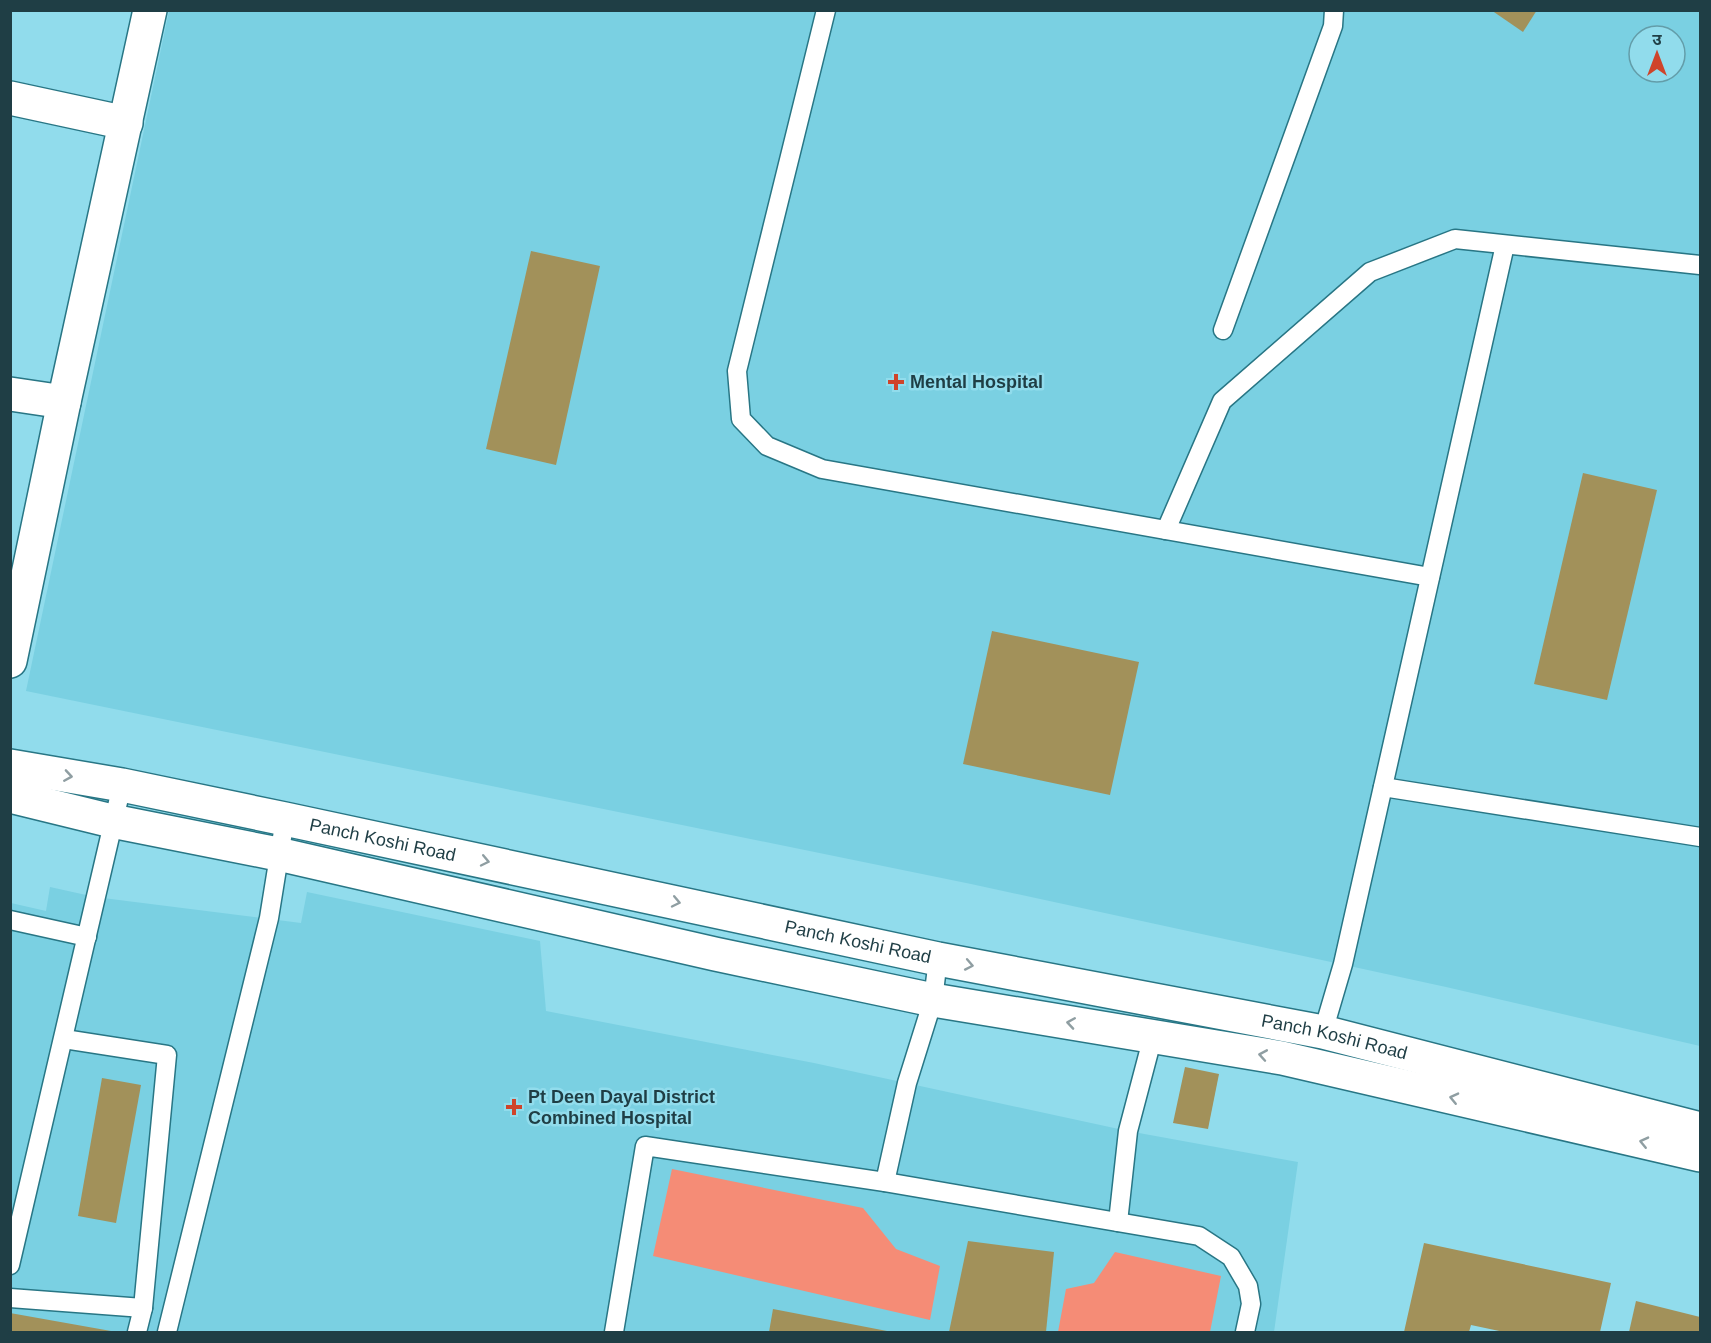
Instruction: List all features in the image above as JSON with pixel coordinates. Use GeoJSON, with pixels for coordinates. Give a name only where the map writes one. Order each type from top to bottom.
{"type":"FeatureCollection","features":[{"type":"Feature","properties":{"kind":"street"},"geometry":{"type":"LineString","coordinates":[[10,661],[150,10]]}},
{"type":"Feature","properties":{"kind":"street"},"geometry":{"type":"LineString","coordinates":[[10,98],[126,123]]}},
{"type":"Feature","properties":{"kind":"street"},"geometry":{"type":"LineString","coordinates":[[10,393],[64,402]]}},
{"type":"Feature","properties":{"kind":"street","name":"Panch Koshi Road"},"geometry":{"type":"LineString","coordinates":[[10,766],[122,785],[938,959],[1323,1032],[1701,1129]]}},
{"type":"Feature","properties":{"kind":"street"},"geometry":{"type":"LineString","coordinates":[[10,796],[112,821],[278,854],[714,954],[933,1000],[1282,1058],[1701,1155]]}},
{"type":"Feature","properties":{"kind":"lane"},"geometry":{"type":"LineString","coordinates":[[826,10],[737,371],[741,419],[767,446],[822,470],[1430,577]]}},
{"type":"Feature","properties":{"kind":"lane"},"geometry":{"type":"LineString","coordinates":[[1223,330],[1333,26],[1334,10]]}},
{"type":"Feature","properties":{"kind":"lane"},"geometry":{"type":"LineString","coordinates":[[1166,530],[1222,401],[1370,272],[1455,239],[1701,264]]}},
{"type":"Feature","properties":{"kind":"lane"},"geometry":{"type":"LineString","coordinates":[[1323,1032],[1343,964],[1505,244]]}},
{"type":"Feature","properties":{"kind":"lane"},"geometry":{"type":"LineString","coordinates":[[10,1265],[122,785]]}},
{"type":"Feature","properties":{"kind":"lane"},"geometry":{"type":"LineString","coordinates":[[1383,787],[1701,837]]}},
{"type":"Feature","properties":{"kind":"lane"},"geometry":{"type":"LineString","coordinates":[[167,1332],[269,918],[285,819]]}},
{"type":"Feature","properties":{"kind":"lane"},"geometry":{"type":"LineString","coordinates":[[10,920],[87,937]]}},
{"type":"Feature","properties":{"kind":"lane"},"geometry":{"type":"LineString","coordinates":[[885,1182],[907,1083],[933,1000],[938,959]]}},
{"type":"Feature","properties":{"kind":"lane"},"geometry":{"type":"LineString","coordinates":[[1118,1222],[1128,1131],[1153,1036]]}},
{"type":"Feature","properties":{"kind":"lane"},"geometry":{"type":"LineString","coordinates":[[64,1039],[167,1055],[143,1308],[137,1332]]}},
{"type":"Feature","properties":{"kind":"lane"},"geometry":{"type":"LineString","coordinates":[[614,1332],[645,1146],[885,1182],[1199,1236],[1231,1257],[1248,1286],[1251,1304],[1245,1332]]}},
{"type":"Feature","properties":{"kind":"lane"},"geometry":{"type":"LineString","coordinates":[[10,1298],[143,1308]]}},
{"type":"Feature","properties":{"kind":"shaded area","name":"Mental Hospital"},"geometry":{"type":"Polygon","coordinates":[[[169,11],[1700,11],[1700,1046],[1446,987],[971,884],[26,691],[169,11]]]}},
{"type":"Feature","properties":{"kind":"shaded area","name":"Pt Deen Dayal District Combined Hospital"},"geometry":{"type":"Polygon","coordinates":[[[50,887],[95,897],[301,923],[307,892],[540,941],[546,1011],[814,1063],[1128,1131],[1298,1162],[1274,1332],[11,1332],[11,903],[46,911],[50,887]]]}},
{"type":"Feature","properties":{"kind":"shaded area"},"geometry":{"type":"Polygon","coordinates":[[[672,1169],[863,1208],[896,1249],[940,1266],[930,1320],[653,1256],[672,1169]]]}},
{"type":"Feature","properties":{"kind":"shaded area"},"geometry":{"type":"Polygon","coordinates":[[[1115,1252],[1221,1276],[1210,1332],[1058,1332],[1066,1289],[1094,1283],[1115,1252]]]}},
{"type":"Feature","properties":{"kind":"building"},"geometry":{"type":"Polygon","coordinates":[[[1491,10],[1537,10],[1523,32],[1491,10]]]}},
{"type":"Feature","properties":{"kind":"building"},"geometry":{"type":"Polygon","coordinates":[[[531,251],[600,266],[556,465],[486,449],[531,251]]]}},
{"type":"Feature","properties":{"kind":"building"},"geometry":{"type":"Polygon","coordinates":[[[1583,473],[1657,490],[1607,700],[1534,684],[1583,473]]]}},
{"type":"Feature","properties":{"kind":"building"},"geometry":{"type":"Polygon","coordinates":[[[992,631],[1139,662],[1110,795],[963,764],[992,631]]]}},
{"type":"Feature","properties":{"kind":"building"},"geometry":{"type":"Polygon","coordinates":[[[1185,1067],[1219,1074],[1208,1129],[1173,1123],[1185,1067]]]}},
{"type":"Feature","properties":{"kind":"building"},"geometry":{"type":"Polygon","coordinates":[[[102,1078],[141,1085],[116,1223],[78,1216],[102,1078]]]}},
{"type":"Feature","properties":{"kind":"building"},"geometry":{"type":"Polygon","coordinates":[[[968,1241],[1054,1252],[1046,1332],[949,1332],[968,1241]]]}},
{"type":"Feature","properties":{"kind":"building"},"geometry":{"type":"Polygon","coordinates":[[[1424,1243],[1611,1283],[1600,1332],[1504,1332],[1471,1325],[1469,1332],[1404,1332],[1424,1243]]]}},
{"type":"Feature","properties":{"kind":"building"},"geometry":{"type":"Polygon","coordinates":[[[1636,1301],[1700,1317],[1700,1332],[1629,1332],[1636,1301]]]}},
{"type":"Feature","properties":{"kind":"building"},"geometry":{"type":"Polygon","coordinates":[[[773,1309],[887,1331],[887,1332],[769,1332],[773,1309]]]}},
{"type":"Feature","properties":{"kind":"building"},"geometry":{"type":"Polygon","coordinates":[[[10,1313],[111,1331],[111,1332],[10,1332],[10,1313]]]}},
{"type":"Feature","properties":{"kind":"place","name":"Mental Hospital"},"geometry":{"type":"Point","coordinates":[896,382]}},
{"type":"Feature","properties":{"kind":"place","name":"Pt Deen Dayal District Combined Hospital"},"geometry":{"type":"Point","coordinates":[514,1107]}}]}
